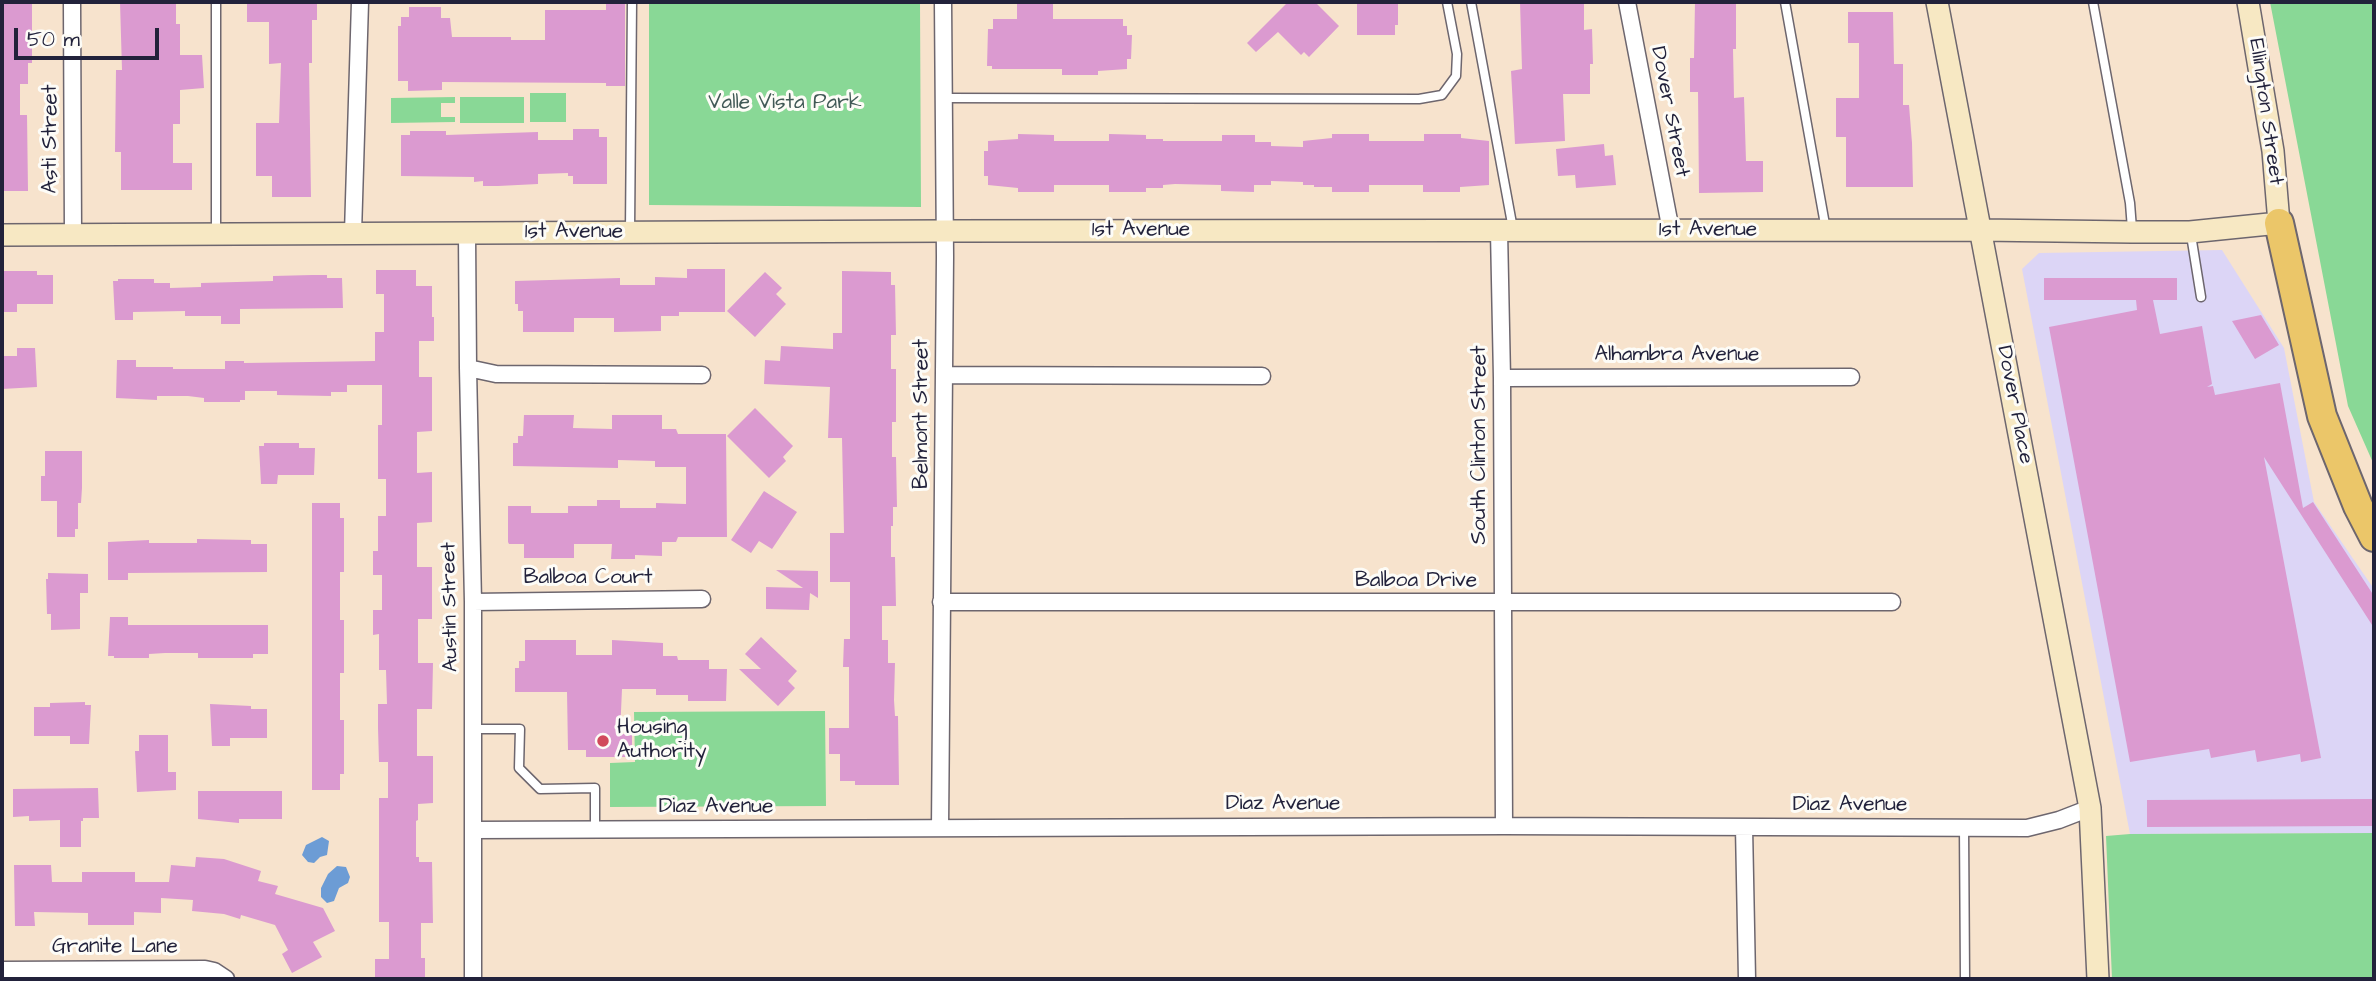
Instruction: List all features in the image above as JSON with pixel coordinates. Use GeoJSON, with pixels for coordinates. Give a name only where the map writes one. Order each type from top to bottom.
{"type":"FeatureCollection","features":[{"type":"Feature","properties":{"kind":"highway"},"geometry":{"type":"LineString","coordinates":[[2279,223],[2322,416],[2358,506],[2374,537]]}},
{"type":"Feature","properties":{"kind":"street","name":"Asti Street"},"geometry":{"type":"LineString","coordinates":[[72,2],[73,234]]}},
{"type":"Feature","properties":{"kind":"street"},"geometry":{"type":"LineString","coordinates":[[353,233],[360,2]]}},
{"type":"Feature","properties":{"kind":"street","name":"Belmont Street"},"geometry":{"type":"LineString","coordinates":[[940,827],[945,231],[943,2]]}},
{"type":"Feature","properties":{"kind":"street","name":"Dover Street"},"geometry":{"type":"LineString","coordinates":[[1627,2],[1671,231]]}},
{"type":"Feature","properties":{"kind":"street","name":"Dover Place"},"geometry":{"type":"LineString","coordinates":[[1937,2],[2090,808],[2098,979]]}},
{"type":"Feature","properties":{"kind":"street","name":"Ellington Street"},"geometry":{"type":"LineString","coordinates":[[2248,2],[2273,151],[2279,223]]}},
{"type":"Feature","properties":{"kind":"street","name":"1st Avenue"},"geometry":{"type":"LineString","coordinates":[[2,235],[945,231],[2190,232],[2279,223]]}},
{"type":"Feature","properties":{"kind":"street","name":"South Clinton Street"},"geometry":{"type":"LineString","coordinates":[[1504,826],[1502,377],[1506,231]]}},
{"type":"Feature","properties":{"kind":"street","name":"Austin Street"},"geometry":{"type":"LineString","coordinates":[[467,234],[474,602],[473,979]]}},
{"type":"Feature","properties":{"kind":"street"},"geometry":{"type":"LineString","coordinates":[[468,368],[495,374],[702,375]]}},
{"type":"Feature","properties":{"kind":"street"},"geometry":{"type":"LineString","coordinates":[[944,375],[1262,376]]}},
{"type":"Feature","properties":{"kind":"street","name":"Alhambra Avenue"},"geometry":{"type":"LineString","coordinates":[[1502,377],[1851,377]]}},
{"type":"Feature","properties":{"kind":"street","name":"Balboa Court"},"geometry":{"type":"LineString","coordinates":[[474,602],[702,600]]}},
{"type":"Feature","properties":{"kind":"street","name":"Balboa Drive"},"geometry":{"type":"LineString","coordinates":[[941,602],[1892,602]]}},
{"type":"Feature","properties":{"kind":"street","name":"Diaz Avenue"},"geometry":{"type":"LineString","coordinates":[[473,830],[1504,826],[2028,828],[2090,808]]}},
{"type":"Feature","properties":{"kind":"street"},"geometry":{"type":"LineString","coordinates":[[1744,827],[1747,979]]}},
{"type":"Feature","properties":{"kind":"street","name":"Granite Lane"},"geometry":{"type":"LineString","coordinates":[[2,970],[205,969],[226,979]]}},
{"type":"Feature","properties":{"kind":"lane"},"geometry":{"type":"LineString","coordinates":[[216,2],[216,233]]}},
{"type":"Feature","properties":{"kind":"lane"},"geometry":{"type":"LineString","coordinates":[[630,233],[632,2]]}},
{"type":"Feature","properties":{"kind":"lane"},"geometry":{"type":"LineString","coordinates":[[944,98],[1419,99],[1442,95],[1456,76],[1457,54],[1447,2]]}},
{"type":"Feature","properties":{"kind":"lane"},"geometry":{"type":"LineString","coordinates":[[1471,2],[1506,231]]}},
{"type":"Feature","properties":{"kind":"lane"},"geometry":{"type":"LineString","coordinates":[[1785,2],[1826,230]]}},
{"type":"Feature","properties":{"kind":"lane"},"geometry":{"type":"LineString","coordinates":[[2092,2],[2130,203],[2132,232]]}},
{"type":"Feature","properties":{"kind":"lane"},"geometry":{"type":"LineString","coordinates":[[2190,232],[2201,298]]}},
{"type":"Feature","properties":{"kind":"lane"},"geometry":{"type":"LineString","coordinates":[[473,729],[520,729],[519,768],[540,789],[595,788],[595,830]]}},
{"type":"Feature","properties":{"kind":"lane"},"geometry":{"type":"LineString","coordinates":[[1964,827],[1965,979]]}},
{"type":"Feature","properties":{"kind":"shaded area"},"geometry":{"type":"Polygon","coordinates":[[[2222,250],[2284,348],[2314,502],[2374,589],[2374,833],[2130,834],[2022,269],[2039,253],[2222,250]]]}},
{"type":"Feature","properties":{"kind":"green space","name":"Valle Vista Park"},"geometry":{"type":"Polygon","coordinates":[[[649,2],[920,2],[921,207],[649,205],[649,2]]]}},
{"type":"Feature","properties":{"kind":"green space"},"geometry":{"type":"Polygon","coordinates":[[[2270,2],[2374,2],[2374,465],[2348,406],[2270,2]]]}},
{"type":"Feature","properties":{"kind":"green space"},"geometry":{"type":"Polygon","coordinates":[[[530,93],[566,93],[566,122],[530,122],[530,93]]]}},
{"type":"Feature","properties":{"kind":"green space"},"geometry":{"type":"Polygon","coordinates":[[[455,97],[455,103],[441,103],[441,117],[455,117],[455,122],[391,123],[391,98],[455,97]]]}},
{"type":"Feature","properties":{"kind":"green space"},"geometry":{"type":"Polygon","coordinates":[[[460,97],[524,97],[524,123],[460,123],[460,97]]]}},
{"type":"Feature","properties":{"kind":"green space"},"geometry":{"type":"Polygon","coordinates":[[[825,711],[826,806],[610,807],[610,763],[635,762],[634,712],[825,711]]]}},
{"type":"Feature","properties":{"kind":"green space"},"geometry":{"type":"Polygon","coordinates":[[[2374,833],[2374,979],[2112,979],[2106,836],[2374,833]]]}},
{"type":"Feature","properties":{"kind":"water"},"geometry":{"type":"Polygon","coordinates":[[[322,837],[329,841],[327,855],[314,863],[308,862],[302,855],[306,845],[322,837]]]}},
{"type":"Feature","properties":{"kind":"water"},"geometry":{"type":"Polygon","coordinates":[[[337,866],[346,867],[350,877],[348,883],[339,888],[334,901],[327,903],[321,897],[321,888],[328,874],[337,866]]]}},
{"type":"Feature","properties":{"kind":"building"},"geometry":{"type":"Polygon","coordinates":[[[2,2],[32,2],[32,63],[28,63],[28,84],[20,84],[20,115],[27,115],[28,191],[2,191],[2,2]]]}},
{"type":"Feature","properties":{"kind":"building"},"geometry":{"type":"Polygon","coordinates":[[[120,2],[176,2],[176,24],[180,24],[180,55],[202,55],[204,88],[180,90],[180,124],[173,124],[173,163],[192,163],[192,190],[121,190],[121,152],[115,152],[116,70],[122,70],[120,2]]]}},
{"type":"Feature","properties":{"kind":"building"},"geometry":{"type":"Polygon","coordinates":[[[247,2],[317,2],[317,20],[312,20],[312,63],[309,63],[311,197],[272,197],[272,176],[256,176],[256,123],[279,123],[281,63],[269,64],[269,22],[247,22],[247,2]]]}},
{"type":"Feature","properties":{"kind":"building"},"geometry":{"type":"Polygon","coordinates":[[[606,2],[625,2],[625,86],[606,86],[606,83],[442,82],[442,90],[408,91],[408,81],[398,81],[398,26],[401,26],[401,17],[409,17],[409,7],[441,7],[441,18],[450,18],[452,37],[545,40],[545,10],[606,10],[606,2]]]}},
{"type":"Feature","properties":{"kind":"building"},"geometry":{"type":"Polygon","coordinates":[[[1017,2],[1053,2],[1053,19],[1123,19],[1123,26],[1127,26],[1127,35],[1132,35],[1131,59],[1127,59],[1127,69],[1098,71],[1098,75],[1062,75],[1062,69],[992,69],[992,66],[987,66],[988,29],[993,29],[993,19],[1017,19],[1017,2]]]}},
{"type":"Feature","properties":{"kind":"building"},"geometry":{"type":"Polygon","coordinates":[[[1288,2],[1315,2],[1339,26],[1309,57],[1304,52],[1301,55],[1278,32],[1256,52],[1247,43],[1288,2]]]}},
{"type":"Feature","properties":{"kind":"building"},"geometry":{"type":"Polygon","coordinates":[[[1357,2],[1398,2],[1395,35],[1357,35],[1357,2]]]}},
{"type":"Feature","properties":{"kind":"building"},"geometry":{"type":"Polygon","coordinates":[[[1520,2],[1584,2],[1584,30],[1592,29],[1590,94],[1563,94],[1565,141],[1515,144],[1511,71],[1522,69],[1520,2]]]}},
{"type":"Feature","properties":{"kind":"building"},"geometry":{"type":"Polygon","coordinates":[[[1695,2],[1736,2],[1734,98],[1744,97],[1746,161],[1763,161],[1763,192],[1699,193],[1698,92],[1690,92],[1690,58],[1694,58],[1695,2]]]}},
{"type":"Feature","properties":{"kind":"building"},"geometry":{"type":"Polygon","coordinates":[[[1848,12],[1893,12],[1894,64],[1903,64],[1903,105],[1909,105],[1913,187],[1846,187],[1846,137],[1836,137],[1836,98],[1859,98],[1859,43],[1848,43],[1848,12]]]}},
{"type":"Feature","properties":{"kind":"building"},"geometry":{"type":"Polygon","coordinates":[[[573,129],[599,129],[599,137],[607,137],[607,184],[573,184],[573,176],[568,176],[568,173],[538,174],[538,184],[498,186],[483,186],[483,181],[474,182],[474,177],[401,176],[401,135],[410,135],[410,131],[446,131],[446,135],[538,132],[538,140],[573,140],[573,129]]]}},
{"type":"Feature","properties":{"kind":"building"},"geometry":{"type":"Polygon","coordinates":[[[1018,134],[1054,135],[1054,141],[1109,141],[1109,134],[1146,135],[1146,139],[1163,141],[1222,141],[1222,135],[1255,135],[1255,142],[1271,142],[1271,146],[1303,147],[1303,141],[1332,138],[1332,134],[1369,134],[1369,141],[1424,141],[1424,134],[1461,134],[1461,138],[1489,141],[1489,185],[1460,187],[1460,192],[1423,192],[1423,185],[1369,185],[1369,192],[1332,192],[1332,187],[1314,187],[1303,185],[1303,182],[1271,181],[1271,185],[1254,185],[1254,192],[1221,191],[1221,185],[1175,184],[1163,185],[1163,188],[1146,188],[1146,192],[1109,192],[1109,185],[1054,185],[1054,192],[1018,192],[1018,188],[988,185],[988,176],[984,176],[984,151],[988,151],[988,141],[1018,139],[1018,134]]]}},
{"type":"Feature","properties":{"kind":"building"},"geometry":{"type":"Polygon","coordinates":[[[1604,144],[1605,156],[1613,155],[1616,185],[1576,188],[1575,175],[1558,176],[1556,149],[1604,144]]]}},
{"type":"Feature","properties":{"kind":"building"},"geometry":{"type":"Polygon","coordinates":[[[687,269],[725,269],[725,312],[679,312],[679,316],[661,316],[661,331],[614,332],[614,318],[574,318],[574,332],[523,332],[523,311],[518,311],[518,304],[515,304],[515,281],[620,278],[620,285],[655,285],[655,277],[687,278],[687,269]]]}},
{"type":"Feature","properties":{"kind":"building"},"geometry":{"type":"Polygon","coordinates":[[[376,270],[416,270],[416,286],[432,286],[434,341],[419,341],[419,377],[432,377],[432,431],[417,432],[417,473],[432,472],[432,522],[417,523],[417,567],[432,567],[432,619],[418,619],[418,663],[433,663],[432,709],[417,709],[417,756],[433,756],[433,803],[418,804],[416,821],[416,857],[419,857],[419,862],[432,862],[433,923],[421,923],[421,958],[425,958],[425,979],[375,979],[375,959],[389,959],[389,922],[379,922],[379,798],[388,798],[388,762],[379,762],[378,704],[387,704],[386,670],[379,670],[379,634],[373,635],[373,610],[382,610],[382,575],[373,575],[373,551],[378,551],[378,516],[386,516],[386,479],[378,479],[378,425],[382,425],[382,385],[347,385],[347,392],[331,392],[331,396],[277,395],[277,391],[245,391],[245,400],[240,402],[204,402],[204,398],[188,396],[157,396],[157,400],[116,398],[117,360],[136,360],[136,367],[173,369],[225,369],[225,361],[375,361],[375,332],[384,332],[384,294],[376,294],[376,270]]]}},
{"type":"Feature","properties":{"kind":"building"},"geometry":{"type":"Polygon","coordinates":[[[2,271],[37,271],[37,275],[53,275],[53,304],[17,304],[17,312],[2,312],[2,271]]]}},
{"type":"Feature","properties":{"kind":"building"},"geometry":{"type":"Polygon","coordinates":[[[842,271],[891,272],[891,285],[895,285],[896,335],[891,335],[891,369],[896,369],[896,422],[892,422],[892,457],[896,457],[897,507],[893,507],[891,557],[895,557],[896,606],[882,606],[882,640],[888,640],[888,663],[895,663],[894,700],[895,716],[898,716],[899,785],[855,785],[855,781],[840,781],[840,754],[829,754],[829,728],[849,728],[849,667],[843,667],[844,639],[850,639],[850,582],[830,582],[830,533],[844,533],[842,438],[828,438],[830,387],[764,384],[765,360],[780,361],[781,346],[833,349],[833,333],[842,333],[842,271]]]}},
{"type":"Feature","properties":{"kind":"building"},"geometry":{"type":"Polygon","coordinates":[[[765,272],[782,288],[776,294],[786,304],[755,337],[727,311],[765,272]]]}},
{"type":"Feature","properties":{"kind":"building"},"geometry":{"type":"Polygon","coordinates":[[[327,275],[327,278],[342,278],[343,308],[240,309],[240,324],[221,324],[221,316],[185,316],[185,311],[133,312],[133,320],[115,320],[113,281],[118,279],[154,279],[154,283],[170,283],[170,288],[201,287],[201,283],[273,281],[273,276],[327,275]]]}},
{"type":"Feature","properties":{"kind":"building"},"geometry":{"type":"Polygon","coordinates":[[[2044,278],[2177,278],[2177,300],[2153,300],[2160,334],[2202,326],[2212,384],[2207,387],[2213,386],[2215,395],[2280,383],[2303,508],[2313,502],[2374,596],[2374,628],[2264,457],[2321,758],[2301,762],[2300,754],[2257,762],[2255,750],[2211,758],[2209,749],[2130,762],[2049,327],[2137,310],[2136,300],[2044,300],[2044,278]]]}},
{"type":"Feature","properties":{"kind":"building"},"geometry":{"type":"Polygon","coordinates":[[[2261,315],[2279,345],[2255,359],[2232,321],[2261,315]]]}},
{"type":"Feature","properties":{"kind":"building"},"geometry":{"type":"Polygon","coordinates":[[[17,348],[35,348],[37,387],[2,389],[2,356],[17,356],[17,348]]]}},
{"type":"Feature","properties":{"kind":"building"},"geometry":{"type":"Polygon","coordinates":[[[755,408],[793,446],[783,457],[786,461],[769,478],[727,436],[755,408]]]}},
{"type":"Feature","properties":{"kind":"building"},"geometry":{"type":"Polygon","coordinates":[[[524,415],[574,415],[573,428],[612,429],[612,415],[662,415],[662,429],[676,429],[678,434],[726,434],[727,537],[678,537],[676,542],[662,542],[662,556],[635,555],[635,559],[611,559],[612,544],[574,544],[574,558],[524,558],[524,544],[508,542],[508,506],[531,506],[531,513],[568,513],[568,506],[597,506],[597,500],[620,500],[620,508],[656,508],[656,503],[686,504],[686,467],[655,467],[655,461],[618,460],[618,468],[513,466],[513,443],[518,443],[518,436],[523,436],[524,415]]]}},
{"type":"Feature","properties":{"kind":"building"},"geometry":{"type":"Polygon","coordinates":[[[264,443],[299,443],[299,448],[315,448],[314,475],[278,475],[277,484],[261,484],[259,446],[264,446],[264,443]]]}},
{"type":"Feature","properties":{"kind":"building"},"geometry":{"type":"Polygon","coordinates":[[[45,451],[82,451],[81,503],[78,503],[78,529],[75,529],[75,537],[57,537],[57,501],[41,501],[45,451]]]}},
{"type":"Feature","properties":{"kind":"building"},"geometry":{"type":"Polygon","coordinates":[[[764,491],[797,512],[772,549],[759,541],[751,553],[731,540],[764,491]]]}},
{"type":"Feature","properties":{"kind":"building"},"geometry":{"type":"Polygon","coordinates":[[[312,503],[340,503],[340,518],[344,518],[344,572],[340,572],[340,620],[344,620],[344,673],[340,673],[340,720],[344,720],[344,774],[340,774],[340,790],[312,790],[312,503]]]}},
{"type":"Feature","properties":{"kind":"building"},"geometry":{"type":"Polygon","coordinates":[[[197,539],[251,540],[251,544],[267,544],[267,572],[128,573],[128,580],[108,580],[108,542],[149,540],[149,543],[197,543],[197,539]]]}},
{"type":"Feature","properties":{"kind":"building"},"geometry":{"type":"Polygon","coordinates":[[[776,570],[818,571],[818,598],[810,593],[809,610],[766,609],[766,587],[803,588],[776,570]]]}},
{"type":"Feature","properties":{"kind":"building"},"geometry":{"type":"Polygon","coordinates":[[[48,573],[88,574],[88,593],[80,593],[80,629],[51,630],[51,614],[47,614],[48,573]]]}},
{"type":"Feature","properties":{"kind":"building"},"geometry":{"type":"Polygon","coordinates":[[[110,617],[128,617],[128,625],[268,625],[268,654],[253,654],[253,658],[198,658],[198,653],[165,653],[149,654],[149,658],[114,658],[108,656],[110,617]]]}},
{"type":"Feature","properties":{"kind":"building"},"geometry":{"type":"Polygon","coordinates":[[[761,637],[797,671],[788,681],[795,688],[778,706],[739,669],[761,669],[745,654],[761,637]]]}},
{"type":"Feature","properties":{"kind":"building"},"geometry":{"type":"Polygon","coordinates":[[[525,640],[576,640],[576,655],[612,655],[612,640],[663,643],[663,656],[677,656],[678,660],[709,660],[709,669],[727,669],[726,701],[688,701],[688,695],[656,695],[656,689],[622,689],[620,734],[632,734],[632,757],[586,757],[586,750],[568,750],[567,692],[515,692],[515,668],[519,668],[519,661],[525,661],[525,640]]]}},
{"type":"Feature","properties":{"kind":"building"},"geometry":{"type":"Polygon","coordinates":[[[85,702],[85,705],[91,705],[89,744],[70,744],[70,736],[34,736],[34,707],[50,707],[50,703],[85,702]]]}},
{"type":"Feature","properties":{"kind":"building"},"geometry":{"type":"Polygon","coordinates":[[[210,704],[267,709],[267,738],[230,738],[230,746],[212,746],[210,704]]]}},
{"type":"Feature","properties":{"kind":"building"},"geometry":{"type":"Polygon","coordinates":[[[139,735],[168,735],[168,772],[176,772],[176,790],[137,792],[135,751],[139,751],[139,735]]]}},
{"type":"Feature","properties":{"kind":"building"},"geometry":{"type":"Polygon","coordinates":[[[98,788],[99,818],[83,818],[81,821],[81,847],[60,847],[60,820],[29,821],[29,816],[13,817],[13,789],[98,788]]]}},
{"type":"Feature","properties":{"kind":"building"},"geometry":{"type":"Polygon","coordinates":[[[198,791],[282,791],[282,819],[239,819],[239,823],[198,819],[198,791]]]}},
{"type":"Feature","properties":{"kind":"building"},"geometry":{"type":"Polygon","coordinates":[[[2374,799],[2374,826],[2147,827],[2147,800],[2374,799]]]}},
{"type":"Feature","properties":{"kind":"building"},"geometry":{"type":"Polygon","coordinates":[[[196,857],[224,859],[261,871],[258,881],[278,886],[275,894],[323,908],[335,931],[313,942],[322,957],[292,973],[282,954],[288,950],[275,925],[241,915],[240,919],[224,914],[192,911],[193,900],[161,898],[161,913],[134,912],[134,925],[88,925],[88,913],[34,912],[35,926],[15,926],[14,865],[51,865],[52,882],[82,882],[82,872],[135,872],[135,882],[169,882],[171,865],[195,867],[196,857]]]}},
{"type":"Feature","properties":{"kind":"place","name":"Housing Authority"},"geometry":{"type":"Point","coordinates":[603,741]}}]}
